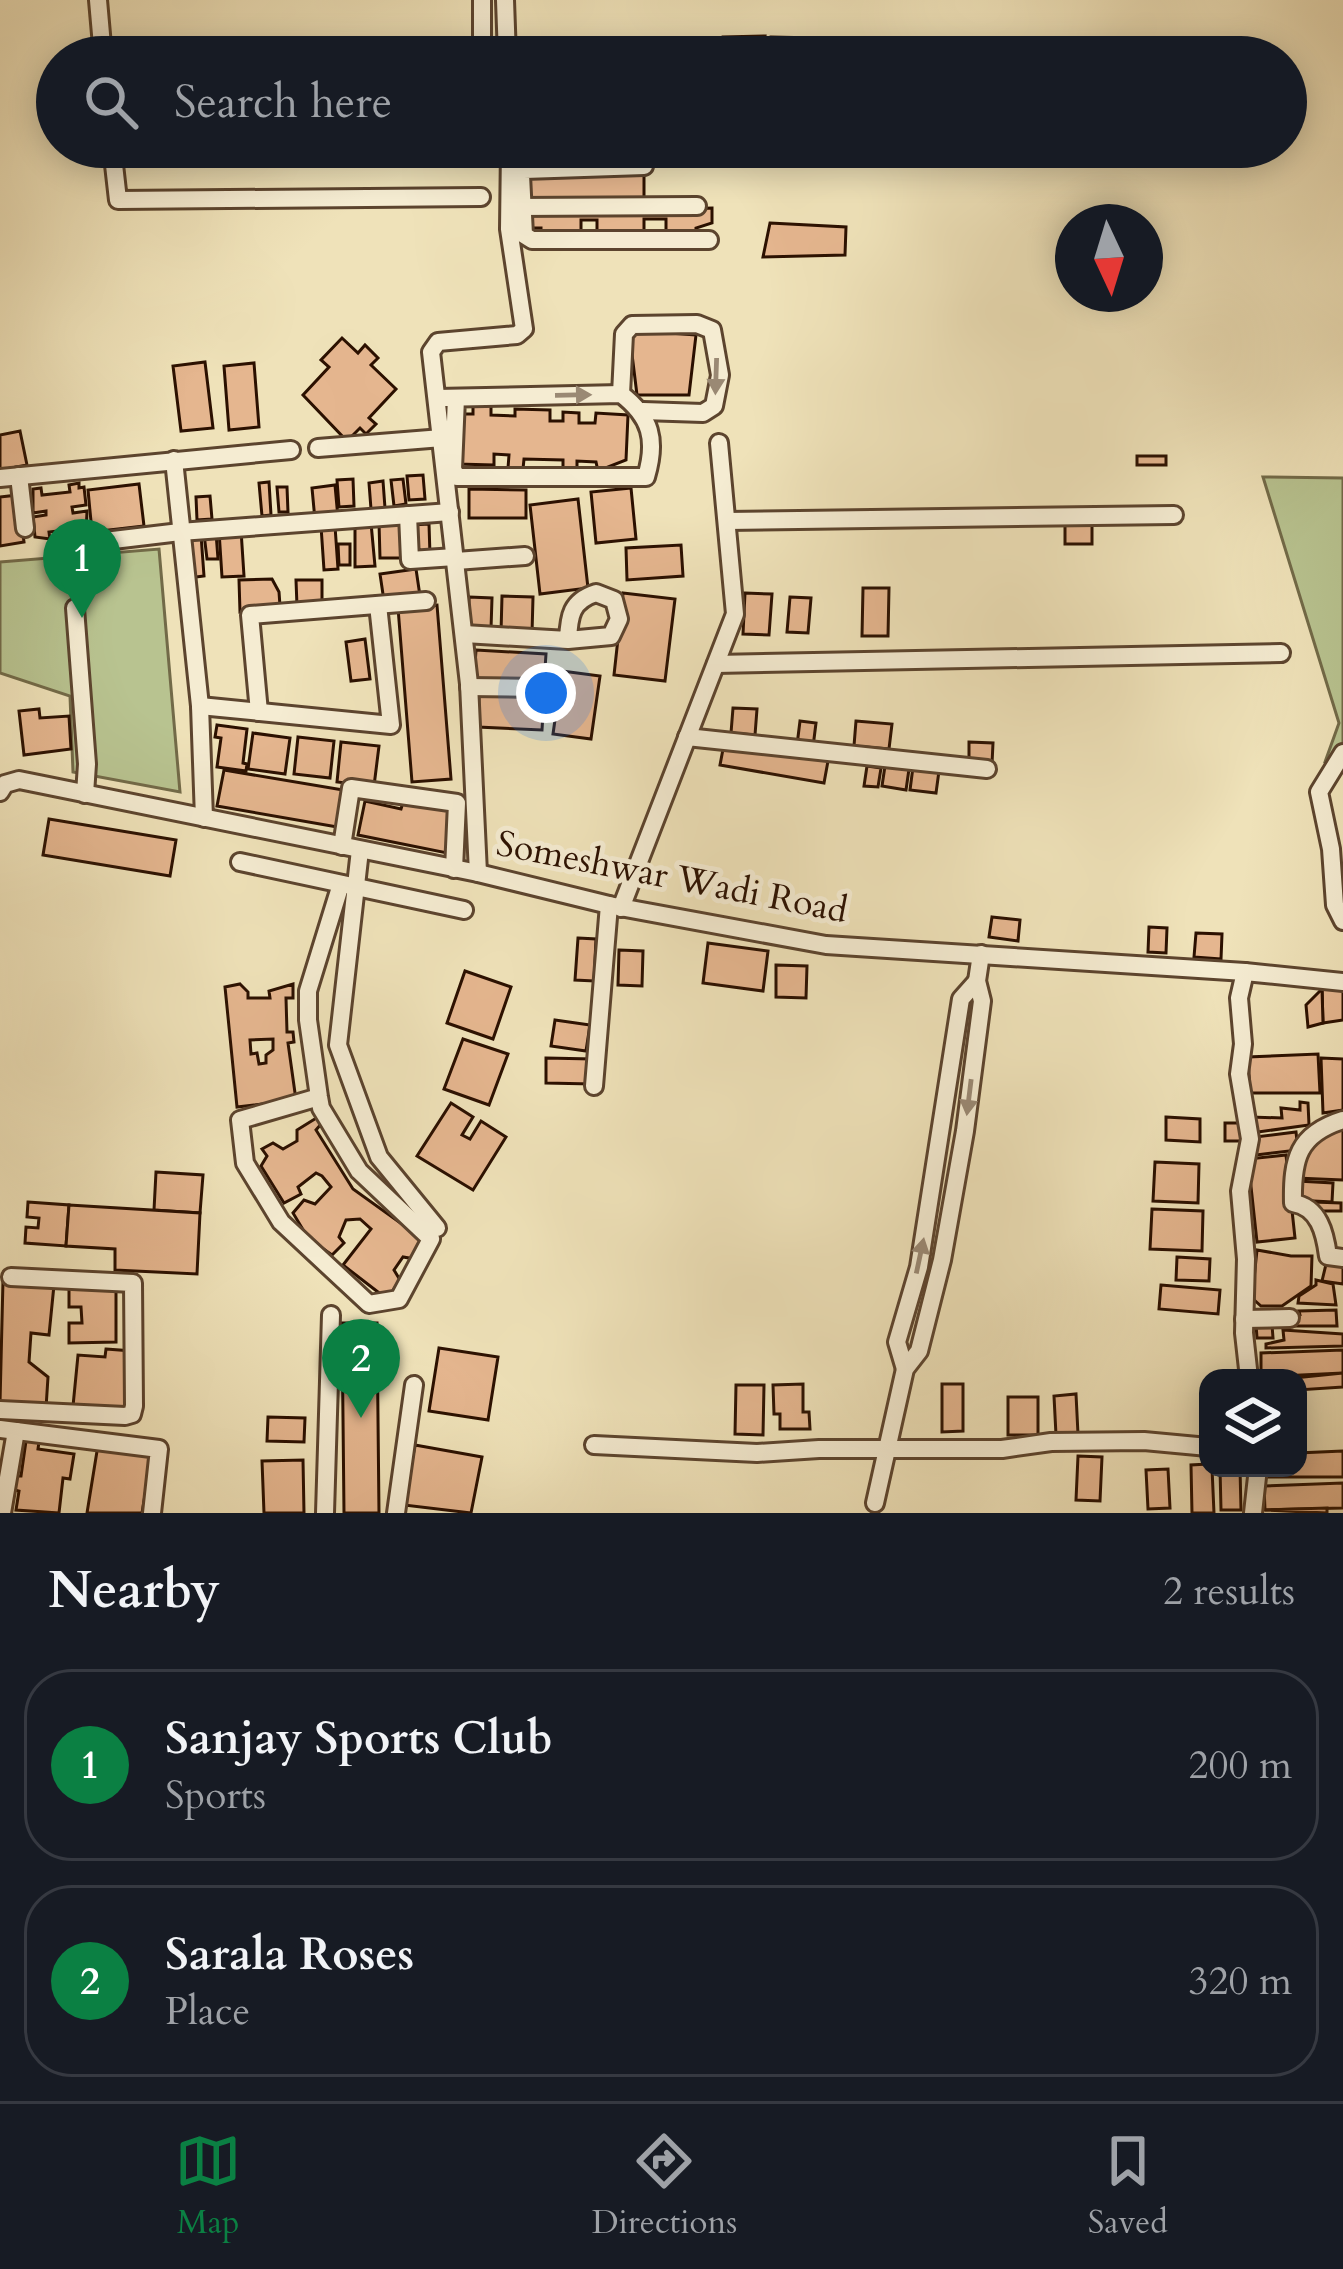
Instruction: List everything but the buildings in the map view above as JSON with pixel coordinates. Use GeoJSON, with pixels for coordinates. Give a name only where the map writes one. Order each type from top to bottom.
{"type":"FeatureCollection","features":[{"type":"Feature","properties":{"kind":"street"},"geometry":{"type":"LineString","coordinates":[[98,0],[101,36]]}},
{"type":"Feature","properties":{"kind":"street"},"geometry":{"type":"LineString","coordinates":[[482,0],[482,36]]}},
{"type":"Feature","properties":{"kind":"street"},"geometry":{"type":"LineString","coordinates":[[505,0],[506,36]]}},
{"type":"Feature","properties":{"kind":"street"},"geometry":{"type":"LineString","coordinates":[[114,168],[118,200],[481,197]]}},
{"type":"Feature","properties":{"kind":"street"},"geometry":{"type":"LineString","coordinates":[[446,398],[621,394],[643,411],[649,426],[651,460],[646,477],[457,477],[453,469],[446,398],[431,352],[436,344],[517,335],[524,329],[512,168]]}},
{"type":"Feature","properties":{"kind":"street"},"geometry":{"type":"LineString","coordinates":[[528,168],[521,175],[516,207],[524,235],[532,240],[709,240]]}},
{"type":"Feature","properties":{"kind":"street"},"geometry":{"type":"LineString","coordinates":[[516,207],[697,206]]}},
{"type":"Feature","properties":{"kind":"street"},"geometry":{"type":"LineString","coordinates":[[621,394],[624,334],[632,325],[697,324],[712,330],[720,375],[713,406],[704,413],[643,411]]}},
{"type":"Feature","properties":{"kind":"street"},"geometry":{"type":"LineString","coordinates":[[446,398],[442,438],[469,687],[478,873]]}},
{"type":"Feature","properties":{"kind":"street"},"geometry":{"type":"LineString","coordinates":[[318,448],[442,438]]}},
{"type":"Feature","properties":{"kind":"street"},"geometry":{"type":"LineString","coordinates":[[594,1086],[615,906],[735,614],[719,443]]}},
{"type":"Feature","properties":{"kind":"street"},"geometry":{"type":"LineString","coordinates":[[25,528],[10,477],[291,451]]}},
{"type":"Feature","properties":{"kind":"street"},"geometry":{"type":"LineString","coordinates":[[174,460],[200,706],[204,818]]}},
{"type":"Feature","properties":{"kind":"street"},"geometry":{"type":"LineString","coordinates":[[88,543],[450,512]]}},
{"type":"Feature","properties":{"kind":"street"},"geometry":{"type":"LineString","coordinates":[[408,515],[410,560],[525,556]]}},
{"type":"Feature","properties":{"kind":"street"},"geometry":{"type":"LineString","coordinates":[[727,521],[1174,515]]}},
{"type":"Feature","properties":{"kind":"street"},"geometry":{"type":"LineString","coordinates":[[259,712],[250,615],[426,601]]}},
{"type":"Feature","properties":{"kind":"street"},"geometry":{"type":"LineString","coordinates":[[200,706],[391,725],[378,605]]}},
{"type":"Feature","properties":{"kind":"street"},"geometry":{"type":"LineString","coordinates":[[76,608],[85,794]]}},
{"type":"Feature","properties":{"kind":"street"},"geometry":{"type":"LineString","coordinates":[[464,634],[568,640]]}},
{"type":"Feature","properties":{"kind":"street"},"geometry":{"type":"LineString","coordinates":[[716,664],[1282,653]]}},
{"type":"Feature","properties":{"kind":"street"},"geometry":{"type":"LineString","coordinates":[[469,687],[539,688]]}},
{"type":"Feature","properties":{"kind":"street"},"geometry":{"type":"LineString","coordinates":[[687,737],[987,769]]}},
{"type":"Feature","properties":{"kind":"street"},"geometry":{"type":"LineString","coordinates":[[1343,753],[1319,792],[1331,849],[1335,905],[1343,921]]}},
{"type":"Feature","properties":{"kind":"street","name":"Someshwar Wadi Road"},"geometry":{"type":"LineString","coordinates":[[0,792],[5,784],[19,780],[478,873],[615,906],[826,945],[1343,982]]}},
{"type":"Feature","properties":{"kind":"street"},"geometry":{"type":"LineString","coordinates":[[437,1228],[380,1157],[338,1045],[352,788],[457,803],[454,868]]}},
{"type":"Feature","properties":{"kind":"street"},"geometry":{"type":"LineString","coordinates":[[240,862],[464,910]]}},
{"type":"Feature","properties":{"kind":"street"},"geometry":{"type":"LineString","coordinates":[[319,1097],[240,1120],[245,1163],[281,1222],[369,1304],[399,1299],[431,1239],[359,1172],[321,1108],[308,1020],[308,991],[348,885]]}},
{"type":"Feature","properties":{"kind":"street"},"geometry":{"type":"LineString","coordinates":[[874,1510],[905,1369],[920,1351],[942,1260],[982,1001],[976,981],[981,954]]}},
{"type":"Feature","properties":{"kind":"street"},"geometry":{"type":"LineString","coordinates":[[1245,972],[1239,998],[1243,1045],[1239,1073],[1250,1139],[1240,1191],[1249,1369]]}},
{"type":"Feature","properties":{"kind":"street"},"geometry":{"type":"LineString","coordinates":[[1343,1120],[1319,1127],[1292,1166],[1293,1202],[1303,1204],[1321,1222],[1328,1256],[1343,1258]]}},
{"type":"Feature","properties":{"kind":"street"},"geometry":{"type":"LineString","coordinates":[[0,1410],[124,1416],[132,1414],[134,1406],[134,1282],[11,1277]]}},
{"type":"Feature","properties":{"kind":"street"},"geometry":{"type":"LineString","coordinates":[[325,1513],[331,1315]]}},
{"type":"Feature","properties":{"kind":"street"},"geometry":{"type":"LineString","coordinates":[[1244,1319],[1290,1318]]}},
{"type":"Feature","properties":{"kind":"street"},"geometry":{"type":"LineString","coordinates":[[396,1513],[414,1385]]}},
{"type":"Feature","properties":{"kind":"street"},"geometry":{"type":"LineString","coordinates":[[2,1513],[8,1430],[159,1449],[152,1513]]}},
{"type":"Feature","properties":{"kind":"street"},"geometry":{"type":"LineString","coordinates":[[594,1444],[757,1453],[818,1448],[1002,1449],[1051,1442],[1199,1446]]}},
{"type":"Feature","properties":{"kind":"street"},"geometry":{"type":"LineString","coordinates":[[1252,1513],[1257,1477]]}},
{"type":"Feature","properties":{"kind":"green space"},"geometry":{"type":"Polygon","coordinates":[[[1263,477],[1343,478],[1343,768],[1325,762],[1339,723],[1263,477]]]}},
{"type":"Feature","properties":{"kind":"green space"},"geometry":{"type":"Polygon","coordinates":[[[159,549],[180,792],[73,772],[70,696],[0,673],[0,562],[159,549]]]}},
{"type":"Feature","properties":{"kind":"place","name":"Sanjay Sports Club"},"geometry":{"type":"Point","coordinates":[82,618]}},
{"type":"Feature","properties":{"kind":"place","name":"Sarala Roses"},"geometry":{"type":"Point","coordinates":[361,1418]}}]}
